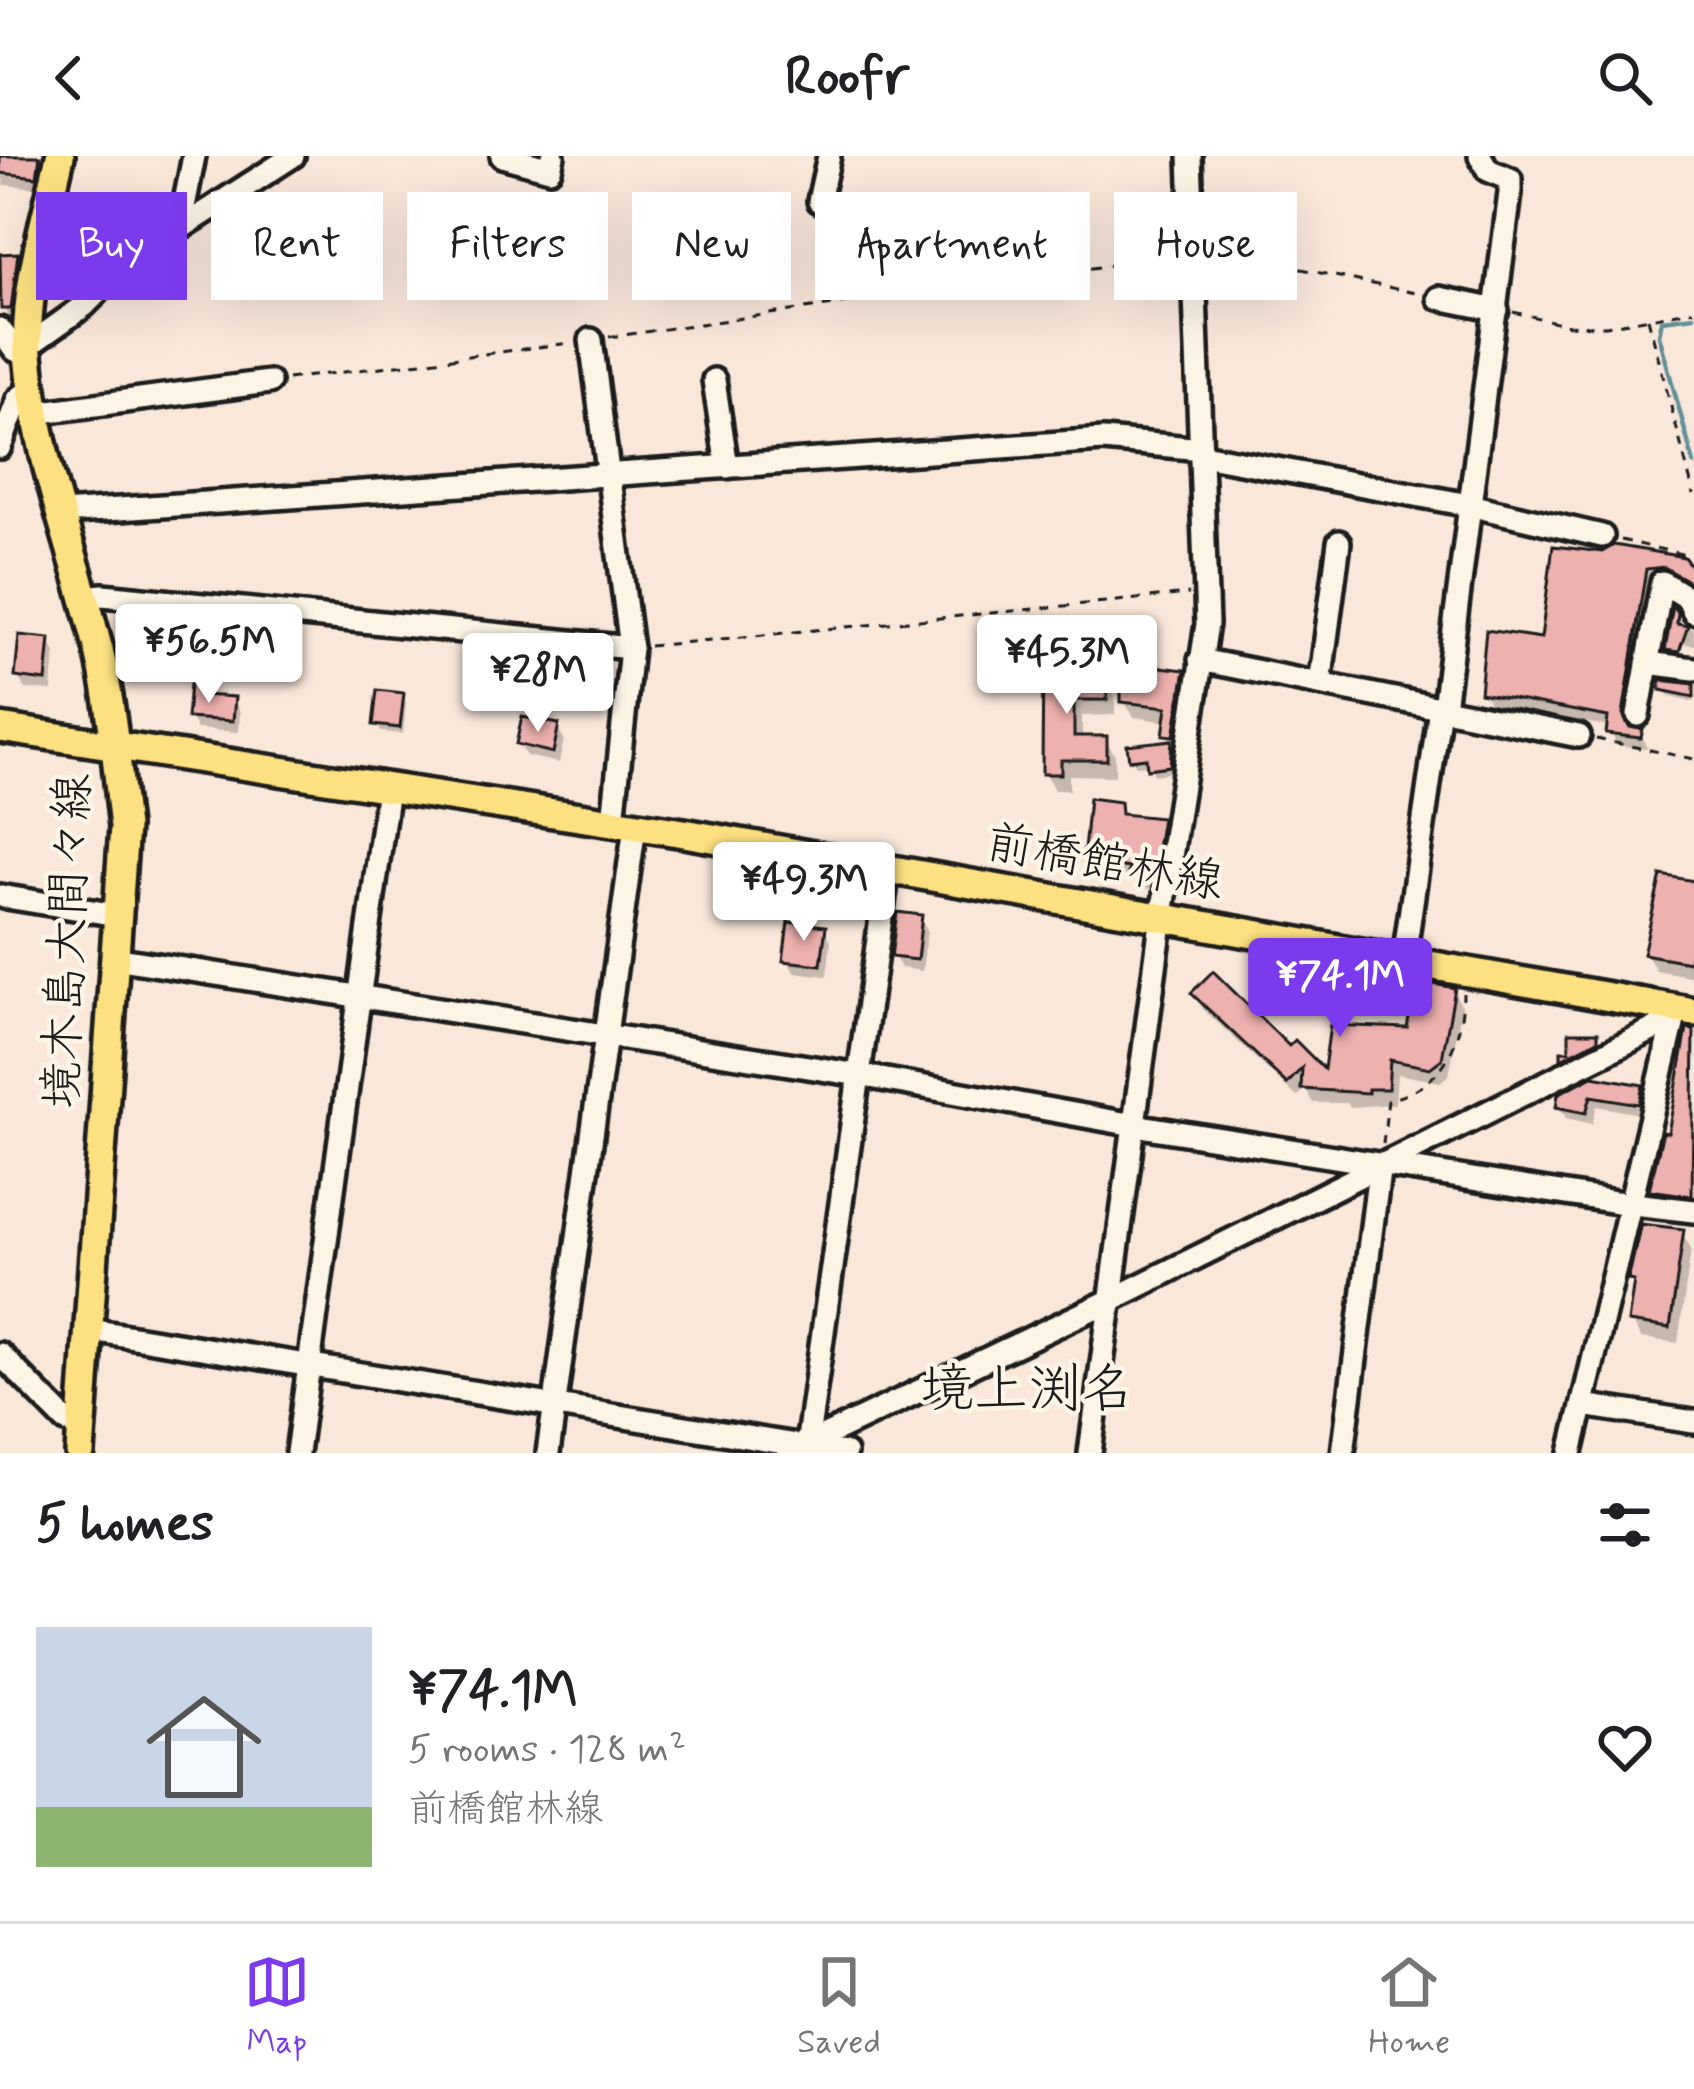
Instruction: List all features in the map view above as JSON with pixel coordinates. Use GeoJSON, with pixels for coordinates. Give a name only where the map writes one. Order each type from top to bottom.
{"type":"FeatureCollection","features":[{"type":"Feature","properties":{"kind":"main road","name":"境木島大間々線"},"geometry":{"type":"LineString","coordinates":[[60,156],[32,286],[28,351],[34,400],[100,658],[116,745],[124,827],[81,1440]]}},
{"type":"Feature","properties":{"kind":"main road","name":"前橋館林線"},"geometry":{"type":"LineString","coordinates":[[0,728],[888,868],[1404,958],[1682,1014]]}},
{"type":"Feature","properties":{"kind":"street"},"geometry":{"type":"LineString","coordinates":[[187,192],[194,156]]}},
{"type":"Feature","properties":{"kind":"street"},"geometry":{"type":"LineString","coordinates":[[187,223],[293,156]]}},
{"type":"Feature","properties":{"kind":"street"},"geometry":{"type":"LineString","coordinates":[[502,156],[550,169],[554,156]]}},
{"type":"Feature","properties":{"kind":"street"},"geometry":{"type":"LineString","coordinates":[[821,192],[830,156]]}},
{"type":"Feature","properties":{"kind":"street"},"geometry":{"type":"LineString","coordinates":[[1190,156],[1192,192]]}},
{"type":"Feature","properties":{"kind":"street"},"geometry":{"type":"LineString","coordinates":[[1404,958],[1497,310],[1510,179],[1488,170],[1480,156]]}},
{"type":"Feature","properties":{"kind":"street"},"geometry":{"type":"LineString","coordinates":[[1439,298],[1497,310]]}},
{"type":"Feature","properties":{"kind":"street"},"geometry":{"type":"LineString","coordinates":[[0,328],[15,350],[28,351],[91,300]]}},
{"type":"Feature","properties":{"kind":"street"},"geometry":{"type":"LineString","coordinates":[[1090,1453],[1208,592],[1197,300]]}},
{"type":"Feature","properties":{"kind":"street"},"geometry":{"type":"LineString","coordinates":[[548,1453],[608,1037],[632,648],[591,340]]}},
{"type":"Feature","properties":{"kind":"street"},"geometry":{"type":"LineString","coordinates":[[714,380],[727,467]]}},
{"type":"Feature","properties":{"kind":"street"},"geometry":{"type":"LineString","coordinates":[[0,447],[18,399],[269,382]]}},
{"type":"Feature","properties":{"kind":"street"},"geometry":{"type":"LineString","coordinates":[[62,513],[1103,440],[1203,452],[1602,536]]}},
{"type":"Feature","properties":{"kind":"street"},"geometry":{"type":"LineString","coordinates":[[1320,684],[1339,542]]}},
{"type":"Feature","properties":{"kind":"street"},"geometry":{"type":"LineString","coordinates":[[1638,715],[1662,582],[1688,598],[1694,612]]}},
{"type":"Feature","properties":{"kind":"street"},"geometry":{"type":"LineString","coordinates":[[84,597],[104,595],[632,648]]}},
{"type":"Feature","properties":{"kind":"street"},"geometry":{"type":"LineString","coordinates":[[1200,660],[1579,736]]}},
{"type":"Feature","properties":{"kind":"street"},"geometry":{"type":"LineString","coordinates":[[1647,663],[1694,669]]}},
{"type":"Feature","properties":{"kind":"street"},"geometry":{"type":"LineString","coordinates":[[297,1453],[388,788]]}},
{"type":"Feature","properties":{"kind":"street"},"geometry":{"type":"LineString","coordinates":[[801,1450],[888,868]]}},
{"type":"Feature","properties":{"kind":"street"},"geometry":{"type":"LineString","coordinates":[[0,896],[117,915]]}},
{"type":"Feature","properties":{"kind":"street"},"geometry":{"type":"LineString","coordinates":[[114,958],[859,1076],[1134,1125],[1694,1211]]}},
{"type":"Feature","properties":{"kind":"street"},"geometry":{"type":"LineString","coordinates":[[801,1450],[1682,1014]]}},
{"type":"Feature","properties":{"kind":"street"},"geometry":{"type":"LineString","coordinates":[[1571,1453],[1628,1201],[1682,1014]]}},
{"type":"Feature","properties":{"kind":"street"},"geometry":{"type":"LineString","coordinates":[[1343,1453],[1380,1164]]}},
{"type":"Feature","properties":{"kind":"street"},"geometry":{"type":"LineString","coordinates":[[91,1330],[801,1450],[845,1453]]}},
{"type":"Feature","properties":{"kind":"street"},"geometry":{"type":"LineString","coordinates":[[0,1354],[81,1440]]}},
{"type":"Feature","properties":{"kind":"street"},"geometry":{"type":"LineString","coordinates":[[1583,1405],[1694,1422]]}},
{"type":"Feature","properties":{"kind":"path"},"geometry":{"type":"LineString","coordinates":[[269,382],[980,287],[1114,264]]}},
{"type":"Feature","properties":{"kind":"path"},"geometry":{"type":"LineString","coordinates":[[1297,270],[1439,298]]}},
{"type":"Feature","properties":{"kind":"path"},"geometry":{"type":"LineString","coordinates":[[1497,310],[1569,325],[1606,326],[1694,310]]}},
{"type":"Feature","properties":{"kind":"path"},"geometry":{"type":"LineString","coordinates":[[1647,316],[1694,495]]}},
{"type":"Feature","properties":{"kind":"path"},"geometry":{"type":"LineString","coordinates":[[1602,536],[1694,556]]}},
{"type":"Feature","properties":{"kind":"path"},"geometry":{"type":"LineString","coordinates":[[632,648],[1208,592]]}},
{"type":"Feature","properties":{"kind":"path"},"geometry":{"type":"LineString","coordinates":[[1579,736],[1694,759]]}},
{"type":"Feature","properties":{"kind":"path"},"geometry":{"type":"LineString","coordinates":[[1380,1164],[1388,1100],[1414,1089],[1453,1054],[1462,1025],[1466,970]]}},
{"type":"Feature","properties":{"kind":"building"},"geometry":{"type":"Polygon","coordinates":[[[0,156],[40,156],[37,177],[0,173],[0,156]]]}},
{"type":"Feature","properties":{"kind":"building"},"geometry":{"type":"Polygon","coordinates":[[[18,253],[11,309],[1,309],[0,254],[18,253]]]}},
{"type":"Feature","properties":{"kind":"building"},"geometry":{"type":"Polygon","coordinates":[[[1614,545],[1684,557],[1694,570],[1693,584],[1664,567],[1646,569],[1623,714],[1629,727],[1643,729],[1641,738],[1606,734],[1608,717],[1480,693],[1486,630],[1541,638],[1553,546],[1602,552],[1614,545]]]}},
{"type":"Feature","properties":{"kind":"building"},"geometry":{"type":"Polygon","coordinates":[[[1673,606],[1677,624],[1688,626],[1679,652],[1665,650],[1673,606]]]}},
{"type":"Feature","properties":{"kind":"building"},"geometry":{"type":"Polygon","coordinates":[[[19,635],[50,638],[46,681],[15,677],[19,635]]]}},
{"type":"Feature","properties":{"kind":"building"},"geometry":{"type":"Polygon","coordinates":[[[1043,652],[1063,652],[1063,682],[1088,683],[1088,676],[1108,676],[1107,700],[1074,700],[1074,736],[1107,736],[1107,760],[1061,760],[1061,774],[1042,774],[1043,652]]]}},
{"type":"Feature","properties":{"kind":"building"},"geometry":{"type":"Polygon","coordinates":[[[1121,662],[1185,670],[1174,736],[1163,735],[1167,707],[1121,702],[1121,662]]]}},
{"type":"Feature","properties":{"kind":"building"},"geometry":{"type":"Polygon","coordinates":[[[1660,680],[1694,684],[1694,697],[1660,690],[1660,680]]]}},
{"type":"Feature","properties":{"kind":"building"},"geometry":{"type":"Polygon","coordinates":[[[190,684],[202,685],[202,695],[235,697],[233,721],[187,718],[190,684]]]}},
{"type":"Feature","properties":{"kind":"building"},"geometry":{"type":"Polygon","coordinates":[[[377,690],[404,693],[400,728],[373,725],[377,690]]]}},
{"type":"Feature","properties":{"kind":"building"},"geometry":{"type":"Polygon","coordinates":[[[522,717],[559,724],[553,753],[516,744],[522,717]]]}},
{"type":"Feature","properties":{"kind":"building"},"geometry":{"type":"Polygon","coordinates":[[[1172,740],[1170,766],[1147,769],[1146,758],[1129,760],[1127,745],[1172,740]]]}},
{"type":"Feature","properties":{"kind":"building"},"geometry":{"type":"Polygon","coordinates":[[[1089,798],[1120,802],[1121,814],[1162,818],[1153,873],[1147,872],[1146,878],[1128,876],[1129,868],[1083,861],[1089,798]]]}},
{"type":"Feature","properties":{"kind":"building"},"geometry":{"type":"Polygon","coordinates":[[[1661,875],[1694,881],[1689,962],[1643,954],[1661,875]]]}},
{"type":"Feature","properties":{"kind":"building"},"geometry":{"type":"Polygon","coordinates":[[[897,912],[922,915],[917,960],[891,957],[897,912]]]}},
{"type":"Feature","properties":{"kind":"building"},"geometry":{"type":"Polygon","coordinates":[[[788,922],[826,926],[821,965],[783,961],[788,922]]]}},
{"type":"Feature","properties":{"kind":"building"},"geometry":{"type":"Polygon","coordinates":[[[1213,971],[1289,1046],[1295,1040],[1324,1069],[1330,1025],[1407,1028],[1416,981],[1455,988],[1442,1059],[1430,1068],[1390,1060],[1388,1089],[1368,1089],[1368,1093],[1301,1089],[1302,1068],[1287,1084],[1191,993],[1213,971]]]}},
{"type":"Feature","properties":{"kind":"building"},"geometry":{"type":"Polygon","coordinates":[[[1687,1029],[1694,1030],[1692,1196],[1649,1190],[1663,1132],[1668,1133],[1687,1029]]]}},
{"type":"Feature","properties":{"kind":"building"},"geometry":{"type":"Polygon","coordinates":[[[1569,1032],[1598,1032],[1598,1040],[1561,1059],[1561,1051],[1569,1051],[1569,1032]]]}},
{"type":"Feature","properties":{"kind":"building"},"geometry":{"type":"Polygon","coordinates":[[[1593,1076],[1643,1085],[1639,1104],[1591,1096],[1586,1113],[1556,1107],[1558,1094],[1593,1076]]]}},
{"type":"Feature","properties":{"kind":"building"},"geometry":{"type":"Polygon","coordinates":[[[1641,1224],[1684,1229],[1670,1328],[1628,1322],[1634,1281],[1628,1280],[1641,1224]]]}},
{"type":"Feature","properties":{"kind":"waterway"},"geometry":{"type":"LineString","coordinates":[[1694,316],[1662,320],[1659,335],[1694,464]]}},
{"type":"Feature","properties":{"kind":"district","name":"境上渕名"},"geometry":{"type":"Point","coordinates":[1028,1387]}}]}
